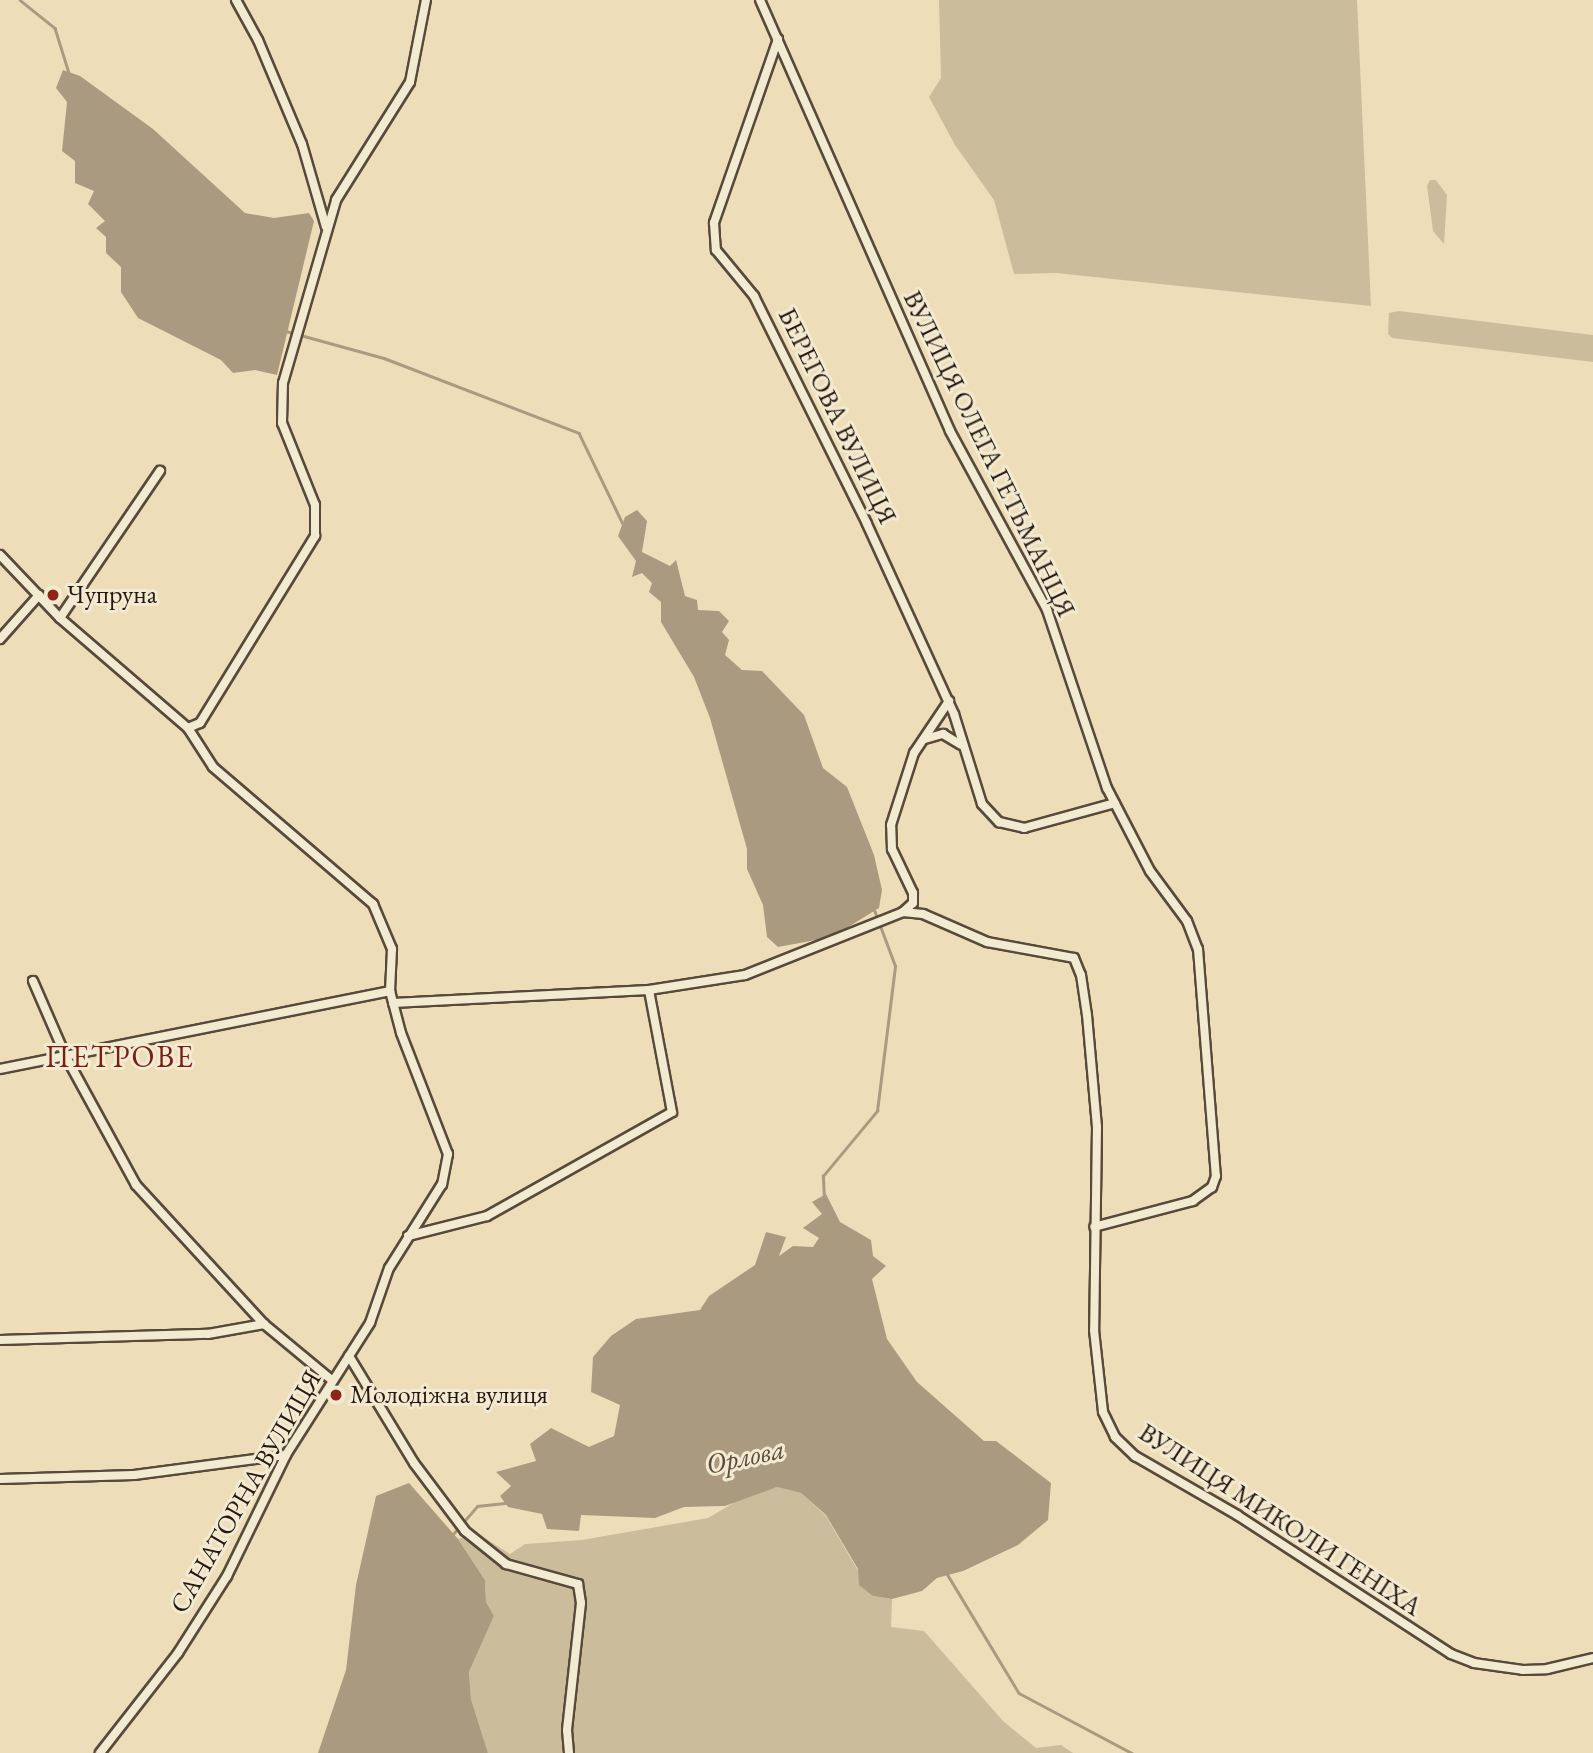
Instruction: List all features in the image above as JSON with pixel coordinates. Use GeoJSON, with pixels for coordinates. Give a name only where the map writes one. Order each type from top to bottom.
{"type":"FeatureCollection","features":[{"type":"Feature","properties":{"kind":"street"},"geometry":{"type":"LineString","coordinates":[[236,0],[258,40],[302,144],[326,227]]}},
{"type":"Feature","properties":{"kind":"street"},"geometry":{"type":"LineString","coordinates":[[188,728],[200,723],[311,546],[317,515],[285,437],[281,396],[326,227],[336,200],[410,82],[426,0]]}},
{"type":"Feature","properties":{"kind":"street","name":"ВУЛИЦЯ ОЛЕГА ГЕТЬМАНЦЯ"},"geometry":{"type":"LineString","coordinates":[[760,0],[868,254],[950,431],[1047,610],[1115,803],[1150,871],[1187,921],[1198,949],[1216,1177],[1212,1187],[1193,1201],[1094,1227]]}},
{"type":"Feature","properties":{"kind":"street","name":"БЕРЕГОВА ВУЛИЦЯ"},"geometry":{"type":"LineString","coordinates":[[778,39],[720,202],[714,244],[754,296],[949,701],[976,791],[989,814],[1024,828],[1115,803]]}},
{"type":"Feature","properties":{"kind":"street"},"geometry":{"type":"LineString","coordinates":[[60,618],[160,471]]}},
{"type":"Feature","properties":{"kind":"street"},"geometry":{"type":"LineString","coordinates":[[0,555],[60,618],[188,728],[213,767],[373,904],[392,949],[390,991],[393,1003],[448,1154],[442,1184],[408,1236]]}},
{"type":"Feature","properties":{"kind":"street"},"geometry":{"type":"LineString","coordinates":[[0,639],[39,595]]}},
{"type":"Feature","properties":{"kind":"street"},"geometry":{"type":"LineString","coordinates":[[393,1003],[649,990],[745,975],[903,912],[913,903],[913,893],[892,849],[891,825],[907,771],[923,740],[949,701]]}},
{"type":"Feature","properties":{"kind":"street"},"geometry":{"type":"LineString","coordinates":[[923,740],[943,734],[962,747]]}},
{"type":"Feature","properties":{"kind":"street","name":"ВУЛИЦЯ МИКОЛИ ГЕНІХА"},"geometry":{"type":"LineString","coordinates":[[903,912],[923,914],[987,942],[1066,955],[1080,970],[1097,1128],[1094,1330],[1103,1412],[1124,1447],[1451,1654],[1474,1663],[1523,1670],[1593,1658]]}},
{"type":"Feature","properties":{"kind":"street"},"geometry":{"type":"LineString","coordinates":[[33,981],[66,1057],[136,1185],[264,1324],[333,1381]]}},
{"type":"Feature","properties":{"kind":"street"},"geometry":{"type":"LineString","coordinates":[[408,1236],[487,1216],[672,1112],[649,990]]}},
{"type":"Feature","properties":{"kind":"street"},"geometry":{"type":"LineString","coordinates":[[0,1069],[390,991]]}},
{"type":"Feature","properties":{"kind":"street","name":"САНАТОРНА ВУЛИЦЯ"},"geometry":{"type":"LineString","coordinates":[[100,1753],[178,1653],[227,1576],[286,1455],[370,1323],[389,1268],[408,1236]]}},
{"type":"Feature","properties":{"kind":"street"},"geometry":{"type":"LineString","coordinates":[[0,1340],[208,1334],[264,1324]]}},
{"type":"Feature","properties":{"kind":"street"},"geometry":{"type":"LineString","coordinates":[[349,1356],[414,1463],[465,1531],[506,1564],[579,1584],[581,1603],[568,1720],[569,1753]]}},
{"type":"Feature","properties":{"kind":"street"},"geometry":{"type":"LineString","coordinates":[[0,1479],[134,1475],[286,1455]]}},
{"type":"Feature","properties":{"kind":"shaded area"},"geometry":{"type":"Polygon","coordinates":[[[939,0],[1357,0],[1371,306],[1056,273],[1014,274],[994,200],[955,145],[929,97],[941,78],[939,0]]]}},
{"type":"Feature","properties":{"kind":"shaded area"},"geometry":{"type":"Polygon","coordinates":[[[1430,180],[1436,180],[1447,195],[1444,244],[1433,231],[1427,186],[1430,180]]]}},
{"type":"Feature","properties":{"kind":"shaded area"},"geometry":{"type":"Polygon","coordinates":[[[1399,311],[1593,335],[1593,362],[1392,338],[1388,334],[1389,313],[1399,311]]]}},
{"type":"Feature","properties":{"kind":"shaded area"},"geometry":{"type":"Polygon","coordinates":[[[777,1487],[801,1493],[826,1516],[873,1596],[892,1599],[891,1627],[924,1631],[1003,1721],[1036,1748],[1061,1745],[1073,1753],[488,1753],[471,1699],[469,1672],[494,1616],[486,1602],[485,1580],[458,1539],[477,1533],[510,1554],[525,1544],[582,1540],[708,1518],[745,1496],[777,1487]]]}},
{"type":"Feature","properties":{"kind":"water"},"geometry":{"type":"Polygon","coordinates":[[[63,70],[80,76],[153,129],[245,213],[274,218],[309,213],[314,221],[277,375],[255,370],[233,373],[221,360],[138,318],[121,292],[121,267],[106,253],[106,237],[96,228],[105,221],[88,204],[94,191],[75,183],[75,161],[62,151],[67,102],[56,88],[63,70]]]}},
{"type":"Feature","properties":{"kind":"water"},"geometry":{"type":"Polygon","coordinates":[[[637,510],[647,521],[642,552],[670,566],[676,560],[685,596],[697,600],[698,610],[719,611],[729,621],[722,632],[729,640],[725,655],[742,670],[762,671],[804,715],[823,768],[847,787],[874,855],[882,890],[879,908],[832,937],[778,947],[767,937],[763,905],[747,869],[747,849],[710,718],[694,677],[661,622],[661,602],[649,592],[652,583],[642,573],[632,577],[636,561],[618,536],[625,517],[637,510]]]}},
{"type":"Feature","properties":{"kind":"water"},"geometry":{"type":"Polygon","coordinates":[[[826,1194],[840,1222],[871,1240],[873,1256],[886,1266],[872,1279],[887,1339],[917,1382],[984,1441],[996,1441],[1051,1483],[1048,1520],[1018,1545],[963,1571],[937,1578],[922,1591],[892,1599],[873,1596],[859,1585],[858,1569],[826,1515],[801,1493],[777,1487],[725,1506],[684,1507],[655,1518],[581,1515],[579,1531],[547,1529],[542,1514],[508,1507],[500,1496],[511,1486],[496,1472],[536,1461],[530,1444],[551,1428],[589,1447],[614,1436],[620,1405],[591,1392],[593,1357],[611,1336],[636,1319],[700,1310],[709,1296],[755,1265],[766,1232],[786,1237],[779,1256],[793,1246],[813,1247],[819,1238],[803,1228],[822,1214],[812,1202],[826,1194]]]}},
{"type":"Feature","properties":{"kind":"water"},"geometry":{"type":"Polygon","coordinates":[[[409,1483],[458,1539],[485,1580],[486,1602],[494,1616],[469,1672],[471,1699],[488,1753],[318,1753],[346,1670],[356,1585],[376,1496],[409,1483]]]}},
{"type":"Feature","properties":{"kind":"waterway"},"geometry":{"type":"LineString","coordinates":[[20,0],[55,28],[69,73]]}},
{"type":"Feature","properties":{"kind":"waterway"},"geometry":{"type":"LineString","coordinates":[[286,331],[384,358],[579,433],[624,526]]}},
{"type":"Feature","properties":{"kind":"waterway"},"geometry":{"type":"LineString","coordinates":[[824,1198],[823,1176],[877,1111],[895,966],[874,910]]}},
{"type":"Feature","properties":{"kind":"waterway","name":"Орлова"},"geometry":{"type":"LineString","coordinates":[[453,1534],[477,1506],[507,1503]]}},
{"type":"Feature","properties":{"kind":"waterway","name":"Орлова"},"geometry":{"type":"LineString","coordinates":[[946,1572],[1019,1693],[1132,1753]]}},
{"type":"Feature","properties":{"kind":"place","name":"Чупруна"},"geometry":{"type":"Point","coordinates":[53,595]}},
{"type":"Feature","properties":{"kind":"place","name":"Молодіжна вулиця"},"geometry":{"type":"Point","coordinates":[336,1395]}},
{"type":"Feature","properties":{"kind":"district","name":"ПЕТРОВЕ"},"geometry":{"type":"Point","coordinates":[120,1057]}}]}
